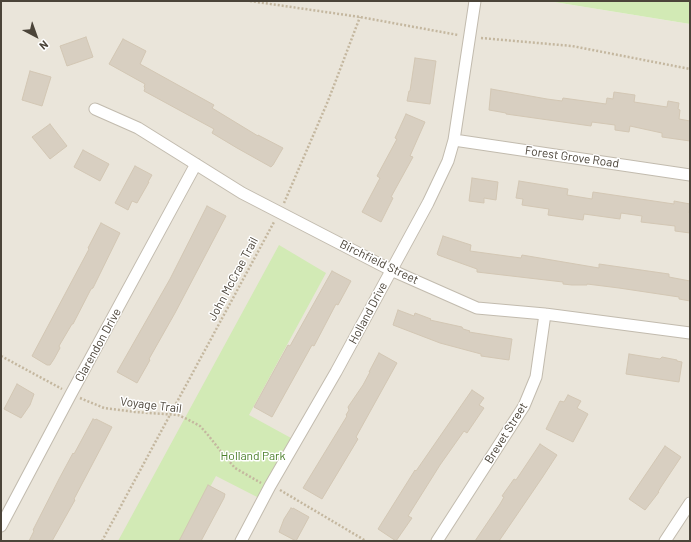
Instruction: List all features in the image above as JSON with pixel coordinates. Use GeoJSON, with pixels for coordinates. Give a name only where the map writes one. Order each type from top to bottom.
{"type":"FeatureCollection","features":[{"type":"Feature","properties":{"kind":"street","name":"Holland Drive"},"geometry":{"type":"LineString","coordinates":[[241,541],[270,486],[336,372],[428,203],[448,161],[454,140],[475,1]]}},
{"type":"Feature","properties":{"kind":"street","name":"Birchfield Street"},"geometry":{"type":"LineString","coordinates":[[95,109],[138,128],[242,193],[391,270],[477,308],[545,314],[690,333]]}},
{"type":"Feature","properties":{"kind":"street","name":"Forest Grove Road"},"geometry":{"type":"LineString","coordinates":[[454,140],[690,175]]}},
{"type":"Feature","properties":{"kind":"street","name":"Clarendon Drive"},"geometry":{"type":"LineString","coordinates":[[1,526],[196,164]]}},
{"type":"Feature","properties":{"kind":"street","name":"Brevet Street"},"geometry":{"type":"LineString","coordinates":[[437,541],[524,406],[536,377],[545,314]]}},
{"type":"Feature","properties":{"kind":"street"},"geometry":{"type":"LineString","coordinates":[[665,541],[690,503]]}},
{"type":"Feature","properties":{"kind":"path","name":"John McCrae Trail"},"geometry":{"type":"LineString","coordinates":[[102,541],[279,212],[328,101],[360,17]]}},
{"type":"Feature","properties":{"kind":"path","name":"Voyage Trail"},"geometry":{"type":"LineString","coordinates":[[1,356],[71,394],[104,408],[160,415],[178,415],[200,426],[235,468],[258,482],[283,491],[366,541]]}},
{"type":"Feature","properties":{"kind":"shaded area"},"geometry":{"type":"Polygon","coordinates":[[[1,1],[548,1],[690,24],[690,541],[1,541],[1,1]]]}},
{"type":"Feature","properties":{"kind":"green space"},"geometry":{"type":"Polygon","coordinates":[[[548,1],[690,1],[690,24],[548,1]]]}},
{"type":"Feature","properties":{"kind":"green space","name":"Holland Park"},"geometry":{"type":"Polygon","coordinates":[[[279,245],[326,273],[249,415],[291,438],[259,498],[216,476],[181,541],[118,541],[279,245]]]}},
{"type":"Feature","properties":{"kind":"building"},"geometry":{"type":"Polygon","coordinates":[[[86,37],[93,57],[67,66],[60,46],[86,37]]]}},
{"type":"Feature","properties":{"kind":"building"},"geometry":{"type":"Polygon","coordinates":[[[123,39],[146,51],[140,64],[214,105],[212,108],[258,136],[283,148],[273,165],[271,167],[212,133],[214,129],[144,91],[145,84],[109,64],[123,39]]]}},
{"type":"Feature","properties":{"kind":"building"},"geometry":{"type":"Polygon","coordinates":[[[415,58],[436,61],[430,104],[407,101],[415,58]]]}},
{"type":"Feature","properties":{"kind":"building"},"geometry":{"type":"Polygon","coordinates":[[[30,71],[51,77],[42,106],[22,100],[30,71]]]}},
{"type":"Feature","properties":{"kind":"building"},"geometry":{"type":"Polygon","coordinates":[[[491,89],[562,101],[563,98],[606,104],[607,98],[613,99],[614,92],[635,95],[634,102],[667,107],[668,101],[679,103],[679,119],[690,121],[690,141],[662,137],[662,133],[630,126],[629,132],[615,130],[615,125],[592,122],[591,126],[506,114],[489,110],[491,89]]]}},
{"type":"Feature","properties":{"kind":"building"},"geometry":{"type":"Polygon","coordinates":[[[406,114],[425,122],[410,156],[413,157],[391,197],[393,198],[381,222],[362,212],[380,178],[377,176],[397,139],[395,138],[406,114]]]}},
{"type":"Feature","properties":{"kind":"building"},"geometry":{"type":"Polygon","coordinates":[[[50,124],[67,146],[50,159],[32,137],[50,124]]]}},
{"type":"Feature","properties":{"kind":"building"},"geometry":{"type":"Polygon","coordinates":[[[83,150],[109,164],[100,181],[74,167],[83,150]]]}},
{"type":"Feature","properties":{"kind":"building"},"geometry":{"type":"Polygon","coordinates":[[[135,166],[152,175],[137,203],[132,201],[128,210],[115,203],[135,166]]]}},
{"type":"Feature","properties":{"kind":"building"},"geometry":{"type":"Polygon","coordinates":[[[472,178],[498,182],[496,200],[484,198],[484,203],[469,201],[472,178]]]}},
{"type":"Feature","properties":{"kind":"building"},"geometry":{"type":"Polygon","coordinates":[[[519,181],[568,189],[567,195],[592,199],[593,192],[674,204],[674,201],[690,204],[690,233],[675,231],[675,226],[641,222],[642,216],[621,213],[620,219],[584,214],[583,220],[548,215],[549,209],[522,205],[523,199],[516,198],[519,181]]]}},
{"type":"Feature","properties":{"kind":"building"},"geometry":{"type":"Polygon","coordinates":[[[207,206],[226,216],[137,383],[117,372],[170,279],[207,206]]]}},
{"type":"Feature","properties":{"kind":"building"},"geometry":{"type":"Polygon","coordinates":[[[101,223],[120,233],[93,288],[91,289],[73,324],[59,346],[60,348],[54,359],[50,365],[47,365],[32,356],[89,249],[88,248],[101,223]]]}},
{"type":"Feature","properties":{"kind":"building"},"geometry":{"type":"Polygon","coordinates":[[[443,236],[471,245],[470,251],[521,258],[522,255],[599,268],[599,264],[669,274],[669,277],[690,281],[690,301],[679,299],[679,297],[619,288],[587,284],[563,284],[563,282],[477,272],[477,269],[437,254],[443,236]]]}},
{"type":"Feature","properties":{"kind":"building"},"geometry":{"type":"Polygon","coordinates":[[[332,271],[351,281],[338,305],[336,304],[314,346],[312,345],[272,417],[254,407],[288,345],[290,346],[332,271]]]}},
{"type":"Feature","properties":{"kind":"building"},"geometry":{"type":"Polygon","coordinates":[[[398,310],[414,316],[415,313],[431,319],[430,320],[462,327],[463,329],[470,331],[469,332],[512,339],[509,360],[481,356],[481,354],[440,343],[393,325],[398,310]]]}},
{"type":"Feature","properties":{"kind":"building"},"geometry":{"type":"Polygon","coordinates":[[[379,353],[397,363],[356,437],[358,439],[322,499],[303,488],[347,416],[346,415],[349,410],[348,407],[363,385],[379,353]]]}},
{"type":"Feature","properties":{"kind":"building"},"geometry":{"type":"Polygon","coordinates":[[[629,354],[660,359],[662,357],[682,362],[679,382],[626,374],[629,354]]]}},
{"type":"Feature","properties":{"kind":"building"},"geometry":{"type":"Polygon","coordinates":[[[17,384],[34,394],[30,405],[21,418],[4,409],[17,384]]]}},
{"type":"Feature","properties":{"kind":"building"},"geometry":{"type":"Polygon","coordinates":[[[472,390],[484,398],[479,405],[484,408],[467,433],[464,431],[440,465],[408,516],[412,518],[396,541],[378,529],[415,470],[416,471],[472,390]]]}},
{"type":"Feature","properties":{"kind":"building"},"geometry":{"type":"Polygon","coordinates":[[[568,395],[581,401],[577,408],[588,414],[573,442],[546,429],[560,401],[564,402],[568,395]]]}},
{"type":"Feature","properties":{"kind":"building"},"geometry":{"type":"Polygon","coordinates":[[[93,419],[112,427],[74,499],[75,500],[52,541],[29,541],[59,479],[93,419]]]}},
{"type":"Feature","properties":{"kind":"building"},"geometry":{"type":"Polygon","coordinates":[[[540,444],[557,455],[542,478],[499,541],[475,541],[500,504],[504,497],[502,496],[514,479],[516,480],[540,444]]]}},
{"type":"Feature","properties":{"kind":"building"},"geometry":{"type":"Polygon","coordinates":[[[665,446],[681,457],[659,492],[645,510],[629,499],[665,446]]]}},
{"type":"Feature","properties":{"kind":"building"},"geometry":{"type":"Polygon","coordinates":[[[208,485],[225,494],[224,498],[201,541],[179,541],[208,485]]]}},
{"type":"Feature","properties":{"kind":"building"},"geometry":{"type":"Polygon","coordinates":[[[291,508],[309,517],[296,541],[279,532],[284,519],[291,508]]]}}]}
